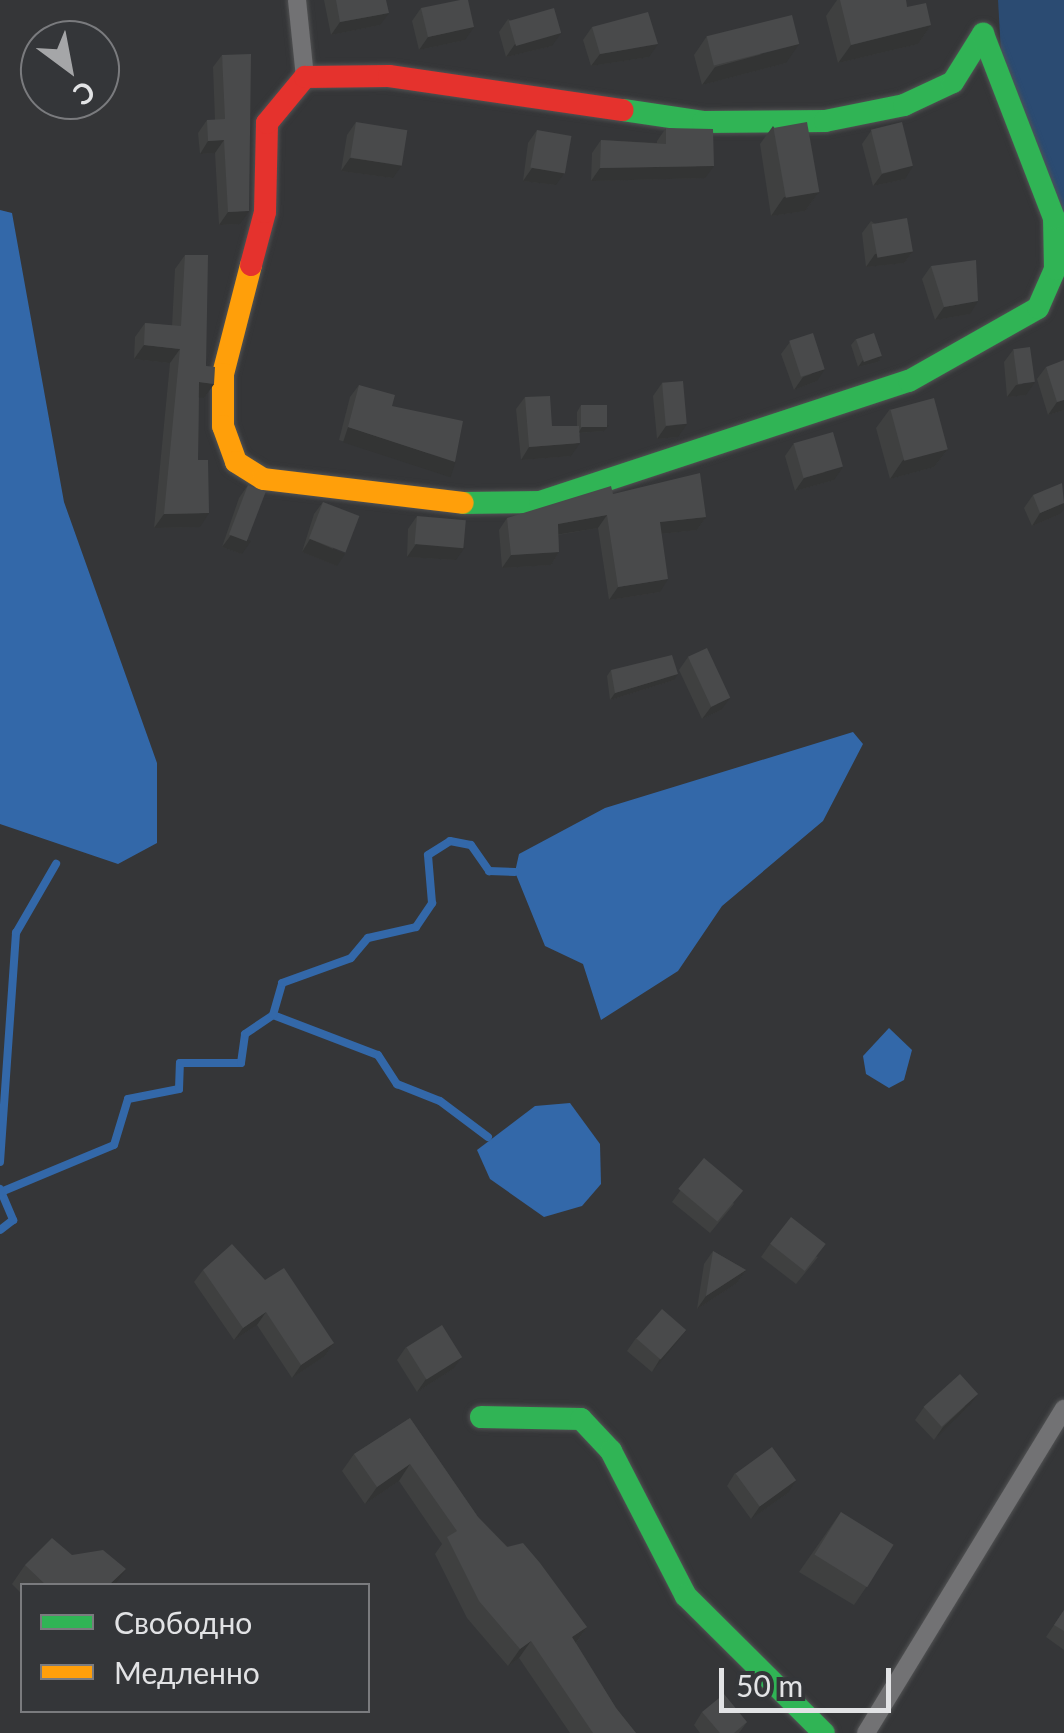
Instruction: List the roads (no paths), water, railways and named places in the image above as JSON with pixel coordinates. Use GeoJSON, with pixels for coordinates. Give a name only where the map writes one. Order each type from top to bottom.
{"type":"FeatureCollection","features":[{"type":"Feature","properties":{"kind":"street"},"geometry":{"type":"LineString","coordinates":[[297,0],[306,77],[267,124],[265,212],[223,374],[223,426],[236,462],[263,480],[477,509],[540,502],[909,381],[1038,308],[1055,269],[1054,218],[983,34],[953,82],[904,105],[825,121],[703,122],[389,76],[306,77]]}},
{"type":"Feature","properties":{"kind":"street"},"geometry":{"type":"LineString","coordinates":[[866,1733],[1064,1410]]}},
{"type":"Feature","properties":{"kind":"street"},"geometry":{"type":"LineString","coordinates":[[481,1416],[581,1419],[611,1452],[686,1596],[824,1733]]}},
{"type":"Feature","properties":{"kind":"waterway"},"geometry":{"type":"LineString","coordinates":[[1,1192],[114,1145],[128,1099],[179,1089],[180,1063],[241,1063],[245,1034],[273,1015],[282,983],[351,958],[368,938],[416,927],[432,903],[428,855],[450,841],[471,845],[489,871],[515,872]]}},
{"type":"Feature","properties":{"kind":"waterway"},"geometry":{"type":"LineString","coordinates":[[0,1162],[16,933],[56,864]]}},
{"type":"Feature","properties":{"kind":"waterway"},"geometry":{"type":"LineString","coordinates":[[273,1015],[378,1055],[397,1084],[440,1101],[488,1137]]}},
{"type":"Feature","properties":{"kind":"waterway"},"geometry":{"type":"LineString","coordinates":[[0,1189],[13,1220],[0,1230]]}}]}
